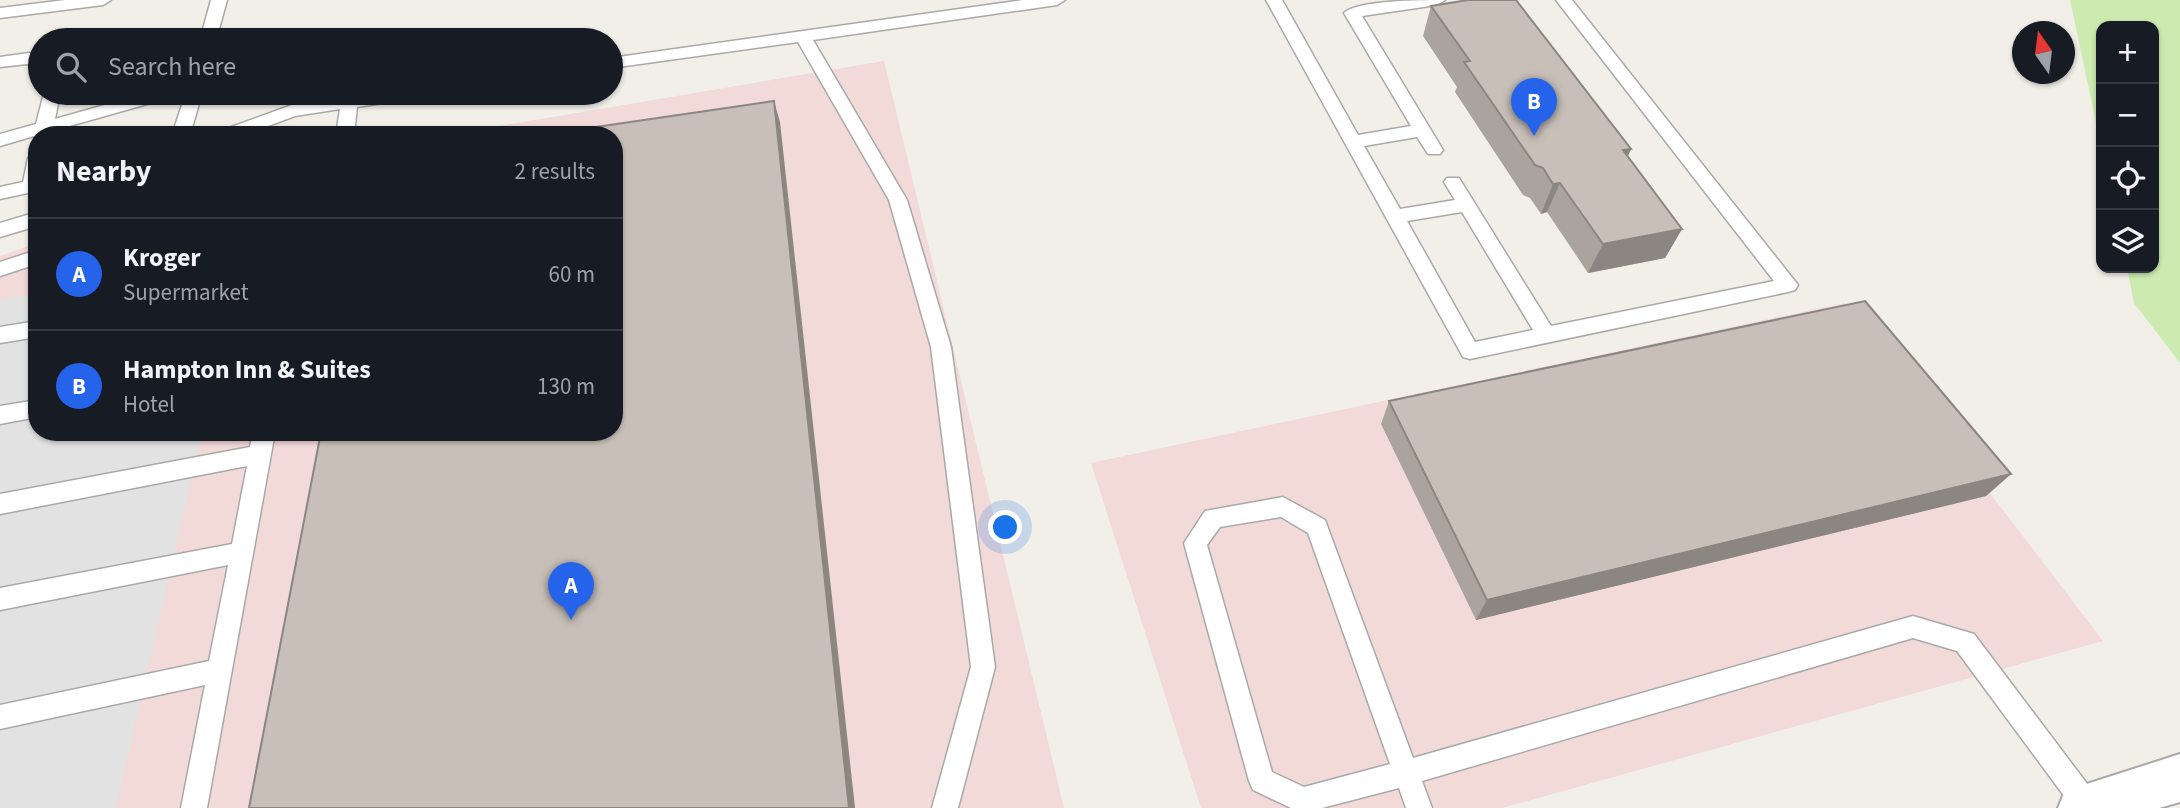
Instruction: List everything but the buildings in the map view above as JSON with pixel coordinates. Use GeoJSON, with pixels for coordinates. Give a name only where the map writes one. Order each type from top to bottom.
{"type":"FeatureCollection","features":[{"type":"Feature","properties":{"kind":"street"},"geometry":{"type":"LineString","coordinates":[[2085,807],[2180,778]]}},
{"type":"Feature","properties":{"kind":"lane"},"geometry":{"type":"LineString","coordinates":[[211,28],[219,0]]}},
{"type":"Feature","properties":{"kind":"lane"},"geometry":{"type":"LineString","coordinates":[[623,61],[1057,0]]}},
{"type":"Feature","properties":{"kind":"lane"},"geometry":{"type":"LineString","coordinates":[[1274,0],[1470,351],[1788,285],[1564,0]]}},
{"type":"Feature","properties":{"kind":"lane"},"geometry":{"type":"LineString","coordinates":[[1434,150],[1352,13],[1437,0]]}},
{"type":"Feature","properties":{"kind":"lane"},"geometry":{"type":"LineString","coordinates":[[0,13],[94,1]]}},
{"type":"Feature","properties":{"kind":"lane"},"geometry":{"type":"LineString","coordinates":[[803,36],[898,200],[942,347],[983,667],[945,808]]}},
{"type":"Feature","properties":{"kind":"lane"},"geometry":{"type":"LineString","coordinates":[[0,62],[28,58]]}},
{"type":"Feature","properties":{"kind":"lane"},"geometry":{"type":"LineString","coordinates":[[44,126],[49,105]]}},
{"type":"Feature","properties":{"kind":"lane"},"geometry":{"type":"LineString","coordinates":[[56,126],[126,105]]}},
{"type":"Feature","properties":{"kind":"lane"},"geometry":{"type":"LineString","coordinates":[[184,126],[190,105]]}},
{"type":"Feature","properties":{"kind":"lane"},"geometry":{"type":"LineString","coordinates":[[251,126],[292,111],[330,105]]}},
{"type":"Feature","properties":{"kind":"lane"},"geometry":{"type":"LineString","coordinates":[[346,126],[349,105]]}},
{"type":"Feature","properties":{"kind":"lane"},"geometry":{"type":"LineString","coordinates":[[1353,142],[1422,130]]}},
{"type":"Feature","properties":{"kind":"lane"},"geometry":{"type":"LineString","coordinates":[[0,140],[28,133]]}},
{"type":"Feature","properties":{"kind":"lane"},"geometry":{"type":"LineString","coordinates":[[1453,182],[1546,335]]}},
{"type":"Feature","properties":{"kind":"lane"},"geometry":{"type":"LineString","coordinates":[[0,192],[28,187]]}},
{"type":"Feature","properties":{"kind":"lane"},"geometry":{"type":"LineString","coordinates":[[1395,217],[1466,204]]}},
{"type":"Feature","properties":{"kind":"lane"},"geometry":{"type":"LineString","coordinates":[[0,230],[28,222]]}},
{"type":"Feature","properties":{"kind":"lane"},"geometry":{"type":"LineString","coordinates":[[0,270],[28,260]]}},
{"type":"Feature","properties":{"kind":"lane"},"geometry":{"type":"LineString","coordinates":[[0,335],[28,331]]}},
{"type":"Feature","properties":{"kind":"lane"},"geometry":{"type":"LineString","coordinates":[[0,415],[28,410]]}},
{"type":"Feature","properties":{"kind":"lane"},"geometry":{"type":"LineString","coordinates":[[0,504],[262,443],[194,808]]}},
{"type":"Feature","properties":{"kind":"lane"},"geometry":{"type":"LineString","coordinates":[[1419,808],[1406,773],[1317,527],[1283,507],[1213,517],[1195,543],[1262,781],[1303,800],[1406,773],[1913,627],[1965,642],[2085,807]]}},
{"type":"Feature","properties":{"kind":"lane"},"geometry":{"type":"LineString","coordinates":[[0,599],[242,552]]}},
{"type":"Feature","properties":{"kind":"lane"},"geometry":{"type":"LineString","coordinates":[[0,717],[219,670]]}},
{"type":"Feature","properties":{"kind":"shaded area"},"geometry":{"type":"Polygon","coordinates":[[[884,61],[1064,808],[0,808],[0,256],[28,246],[28,441],[623,441],[623,126],[499,126],[884,61]]]}},
{"type":"Feature","properties":{"kind":"shaded area"},"geometry":{"type":"Polygon","coordinates":[[[28,294],[28,441],[200,441],[116,808],[0,808],[0,299],[28,294]]]}},
{"type":"Feature","properties":{"kind":"shaded area"},"geometry":{"type":"Polygon","coordinates":[[[1845,303],[2103,641],[1502,808],[1201,808],[1091,463],[1845,303]]]}},
{"type":"Feature","properties":{"kind":"green space"},"geometry":{"type":"Polygon","coordinates":[[[2070,0],[2180,0],[2180,363],[2134,303],[2128,273],[2159,273],[2159,21],[2096,21],[2096,122],[2070,0]]]}},
{"type":"Feature","properties":{"kind":"place","name":"Hampton Inn & Suites"},"geometry":{"type":"Point","coordinates":[1534,136]}},
{"type":"Feature","properties":{"kind":"place","name":"Kroger"},"geometry":{"type":"Point","coordinates":[571,620]}}]}
